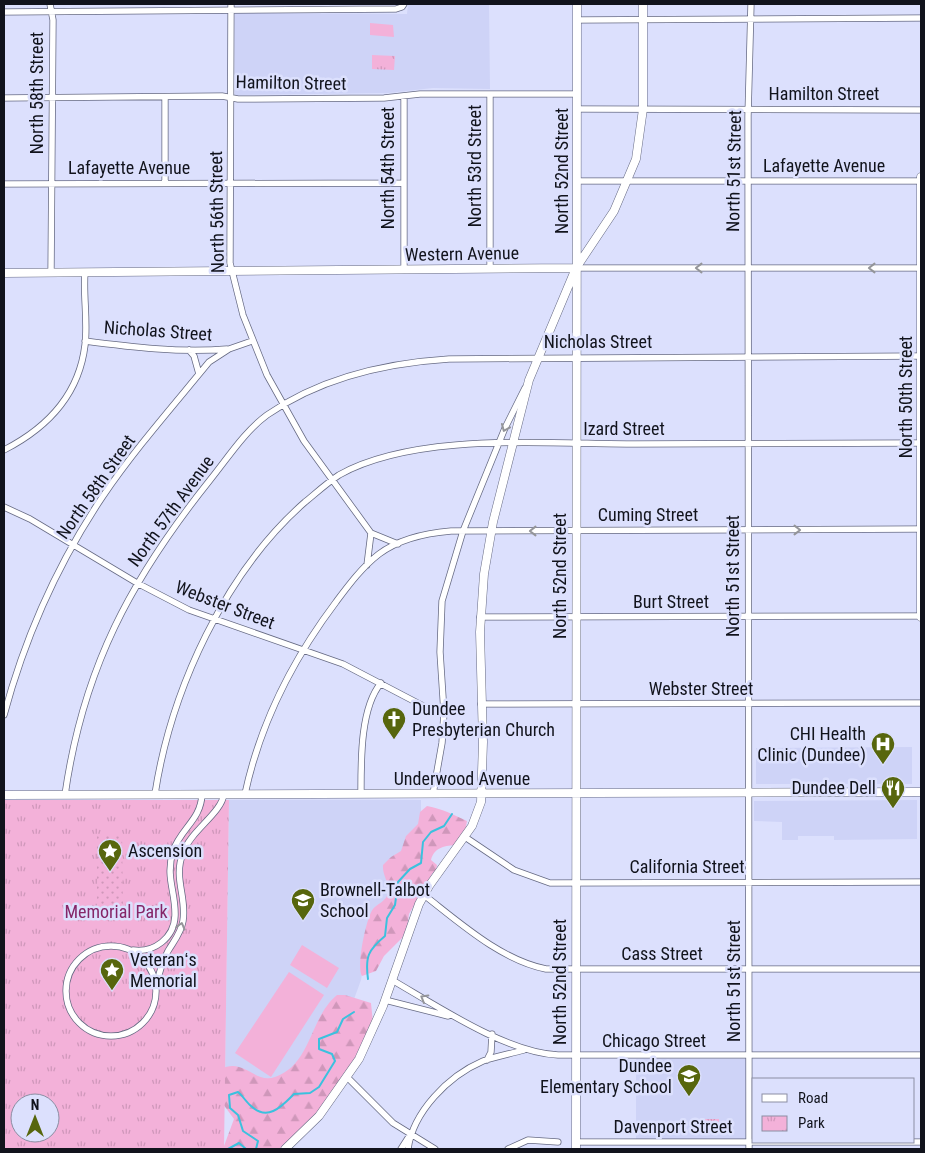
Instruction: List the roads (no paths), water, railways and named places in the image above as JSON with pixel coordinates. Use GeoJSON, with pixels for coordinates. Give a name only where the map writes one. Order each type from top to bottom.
{"type":"FeatureCollection","features":[{"type":"Feature","properties":{"kind":"street","name":"North 58th Street"},"geometry":{"type":"LineString","coordinates":[[50,4],[52,98],[51,273]]}},
{"type":"Feature","properties":{"kind":"street","name":"North 52nd Street"},"geometry":{"type":"LineString","coordinates":[[576,1146],[575,531],[577,4]]}},
{"type":"Feature","properties":{"kind":"street"},"geometry":{"type":"LineString","coordinates":[[433,794],[442,743],[444,713],[440,652],[442,602],[463,531],[576,268],[614,210],[628,182],[638,148],[643,109],[643,4]]}},
{"type":"Feature","properties":{"kind":"street","name":"North 51st Street"},"geometry":{"type":"LineString","coordinates":[[749,1146],[748,181],[751,4]]}},
{"type":"Feature","properties":{"kind":"street"},"geometry":{"type":"LineString","coordinates":[[4,12],[231,7],[403,6]]}},
{"type":"Feature","properties":{"kind":"street","name":"North 56th Street"},"geometry":{"type":"LineString","coordinates":[[231,7],[231,271],[252,341],[283,406],[304,441],[371,533]]}},
{"type":"Feature","properties":{"kind":"street"},"geometry":{"type":"LineString","coordinates":[[577,20],[921,18]]}},
{"type":"Feature","properties":{"kind":"street","name":"Hamilton Street"},"geometry":{"type":"LineString","coordinates":[[4,98],[365,98],[490,94],[577,94]]}},
{"type":"Feature","properties":{"kind":"street","name":"North 53rd Street"},"geometry":{"type":"LineString","coordinates":[[490,94],[490,269]]}},
{"type":"Feature","properties":{"kind":"street","name":"North 54th Street"},"geometry":{"type":"LineString","coordinates":[[404,96],[404,270]]}},
{"type":"Feature","properties":{"kind":"street"},"geometry":{"type":"LineString","coordinates":[[165,97],[165,183]]}},
{"type":"Feature","properties":{"kind":"street","name":"Hamilton Street"},"geometry":{"type":"LineString","coordinates":[[577,109],[921,110]]}},
{"type":"Feature","properties":{"kind":"street","name":"North 50th Street"},"geometry":{"type":"LineString","coordinates":[[921,177],[921,617]]}},
{"type":"Feature","properties":{"kind":"street","name":"Lafayette Avenue"},"geometry":{"type":"LineString","coordinates":[[577,181],[921,181]]}},
{"type":"Feature","properties":{"kind":"street","name":"Lafayette Avenue"},"geometry":{"type":"LineString","coordinates":[[4,184],[404,183]]}},
{"type":"Feature","properties":{"kind":"street","name":"Western Avenue"},"geometry":{"type":"LineString","coordinates":[[4,273],[576,268],[921,268]]}},
{"type":"Feature","properties":{"kind":"street"},"geometry":{"type":"LineString","coordinates":[[4,450],[33,434],[59,409],[76,380],[85,341],[85,272]]}},
{"type":"Feature","properties":{"kind":"street","name":"Nicholas Street"},"geometry":{"type":"LineString","coordinates":[[85,341],[189,350],[229,349]]}},
{"type":"Feature","properties":{"kind":"street","name":"North 58th Street"},"geometry":{"type":"LineString","coordinates":[[4,715],[21,657],[40,610],[73,544],[114,481],[209,362],[229,349],[252,341]]}},
{"type":"Feature","properties":{"kind":"street"},"geometry":{"type":"LineString","coordinates":[[189,350],[194,356],[199,374]]}},
{"type":"Feature","properties":{"kind":"street","name":"Nicholas Street"},"geometry":{"type":"LineString","coordinates":[[283,406],[321,387],[386,366],[449,359],[921,356]]}},
{"type":"Feature","properties":{"kind":"street"},"geometry":{"type":"LineString","coordinates":[[285,1149],[319,1116],[348,1078],[369,1040],[385,1000],[410,925],[424,895],[465,837],[478,812],[482,794],[480,617],[491,531],[529,380]]}},
{"type":"Feature","properties":{"kind":"street","name":"North 57th Avenue"},"geometry":{"type":"LineString","coordinates":[[65,794],[72,750],[93,679],[120,615],[137,583],[174,525],[224,464],[259,422],[283,406]]}},
{"type":"Feature","properties":{"kind":"street","name":"Izard Street"},"geometry":{"type":"LineString","coordinates":[[155,794],[176,712],[193,666],[214,621],[239,578],[266,541],[294,512],[332,480],[369,462],[399,453],[430,448],[499,444],[921,443]]}},
{"type":"Feature","properties":{"kind":"street"},"geometry":{"type":"LineString","coordinates":[[4,516],[6,508]]}},
{"type":"Feature","properties":{"kind":"street","name":"Webster Street"},"geometry":{"type":"LineString","coordinates":[[6,508],[73,544],[137,583],[171,601],[214,621],[303,650],[381,683],[431,710],[444,713]]}},
{"type":"Feature","properties":{"kind":"street","name":"Cuming Street"},"geometry":{"type":"LineString","coordinates":[[367,565],[380,553],[398,544],[427,534],[463,531],[921,529]]}},
{"type":"Feature","properties":{"kind":"street"},"geometry":{"type":"LineString","coordinates":[[245,794],[270,716],[303,650],[342,594],[367,565],[371,533],[398,544]]}},
{"type":"Feature","properties":{"kind":"street","name":"Burt Street"},"geometry":{"type":"LineString","coordinates":[[480,617],[921,617]]}},
{"type":"Feature","properties":{"kind":"street"},"geometry":{"type":"LineString","coordinates":[[361,794],[361,759],[366,720],[374,693],[381,683]]}},
{"type":"Feature","properties":{"kind":"street","name":"Webster Street"},"geometry":{"type":"LineString","coordinates":[[481,704],[921,703]]}},
{"type":"Feature","properties":{"kind":"street","name":"Underwood Avenue"},"geometry":{"type":"LineString","coordinates":[[4,795],[921,792]]}},
{"type":"Feature","properties":{"kind":"street"},"geometry":{"type":"LineString","coordinates":[[202,794],[200,810],[177,840],[171,859],[170,884],[175,914],[172,929],[165,939],[155,947],[143,951],[116,946],[101,947],[87,953],[76,963],[68,980],[66,991],[68,1006],[76,1019],[90,1031],[100,1035],[115,1036],[130,1033],[142,1025],[151,1013],[156,999],[156,986],[163,961],[179,935],[183,923],[184,910],[178,877],[183,852],[195,832],[220,806],[224,794]]}},
{"type":"Feature","properties":{"kind":"street","name":"California Street"},"geometry":{"type":"LineString","coordinates":[[465,837],[501,862],[528,876],[550,883],[921,882]]}},
{"type":"Feature","properties":{"kind":"street","name":"Cass Street"},"geometry":{"type":"LineString","coordinates":[[424,895],[468,928],[519,960],[546,968],[921,969]]}},
{"type":"Feature","properties":{"kind":"street"},"geometry":{"type":"LineString","coordinates":[[130,950],[147,963],[156,986]]}},
{"type":"Feature","properties":{"kind":"street","name":"Chicago Street"},"geometry":{"type":"LineString","coordinates":[[392,980],[455,1017],[524,1050],[550,1055],[921,1055]]}},
{"type":"Feature","properties":{"kind":"street","name":"Chicago Street"},"geometry":{"type":"LineString","coordinates":[[385,1000],[455,1017]]}},
{"type":"Feature","properties":{"kind":"street"},"geometry":{"type":"LineString","coordinates":[[487,1060],[492,1047],[492,1034]]}},
{"type":"Feature","properties":{"kind":"street"},"geometry":{"type":"LineString","coordinates":[[401,1149],[426,1108],[458,1076],[487,1060],[524,1050]]}},
{"type":"Feature","properties":{"kind":"street"},"geometry":{"type":"LineString","coordinates":[[348,1078],[382,1114],[410,1135],[434,1149]]}},
{"type":"Feature","properties":{"kind":"street"},"geometry":{"type":"LineString","coordinates":[[408,1149],[410,1135]]}},
{"type":"Feature","properties":{"kind":"street"},"geometry":{"type":"LineString","coordinates":[[508,1149],[528,1140],[558,1142]]}},
{"type":"Feature","properties":{"kind":"street","name":"Davenport Street"},"geometry":{"type":"LineString","coordinates":[[576,1146],[749,1146],[878,1143]]}},
{"type":"Feature","properties":{"kind":"waterway"},"geometry":{"type":"LineString","coordinates":[[368,979],[367,965],[369,954],[385,936],[387,918],[395,905],[398,882],[410,869],[421,863],[423,842],[431,832],[444,826],[452,814]]}},
{"type":"Feature","properties":{"kind":"waterway"},"geometry":{"type":"LineString","coordinates":[[256,1149],[258,1141],[243,1131],[238,1115],[230,1108],[229,1095],[238,1092],[251,1106],[263,1113],[280,1107],[294,1094],[310,1093],[319,1087],[335,1061],[332,1054],[319,1049],[319,1039],[337,1032],[343,1019],[354,1012]]}},
{"type":"Feature","properties":{"kind":"waterway"},"geometry":{"type":"LineString","coordinates":[[228,1149],[239,1143],[246,1149]]}},
{"type":"Feature","properties":{"kind":"place","name":"Dundee Presbyterian Church"},"geometry":{"type":"Point","coordinates":[394,740]}},
{"type":"Feature","properties":{"kind":"place","name":"CHI Health Clinic (Dundee)"},"geometry":{"type":"Point","coordinates":[883,765]}},
{"type":"Feature","properties":{"kind":"place","name":"Dundee Dell"},"geometry":{"type":"Point","coordinates":[893,809]}},
{"type":"Feature","properties":{"kind":"place","name":"Ascension"},"geometry":{"type":"Point","coordinates":[110,872]}},
{"type":"Feature","properties":{"kind":"place","name":"Brownell-Talbot School"},"geometry":{"type":"Point","coordinates":[303,921]}},
{"type":"Feature","properties":{"kind":"place","name":"Veteranʻs Memorial"},"geometry":{"type":"Point","coordinates":[112,991]}},
{"type":"Feature","properties":{"kind":"place","name":"Dundee Elementary School"},"geometry":{"type":"Point","coordinates":[689,1097]}},
{"type":"Feature","properties":{"kind":"park label","name":"Memorial Park"},"geometry":{"type":"Point","coordinates":[116,912]}}]}
